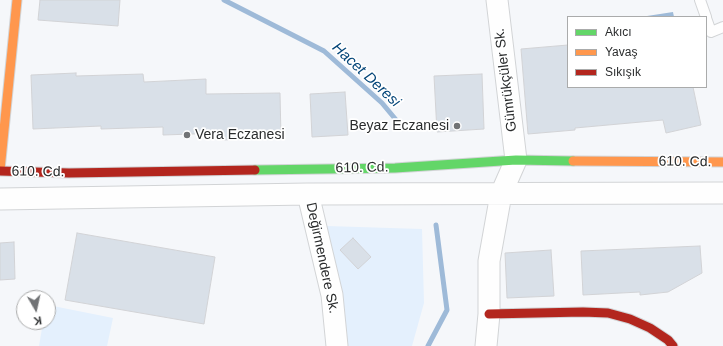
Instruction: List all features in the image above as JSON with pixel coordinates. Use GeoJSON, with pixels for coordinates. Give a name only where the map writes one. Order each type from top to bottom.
{"type":"FeatureCollection","features":[{"type":"Feature","properties":{"kind":"street"},"geometry":{"type":"LineString","coordinates":[[0,171],[17,0]]}},
{"type":"Feature","properties":{"kind":"street","name":"Gümrükçüler Sk."},"geometry":{"type":"LineString","coordinates":[[497,0],[516,160]]}},
{"type":"Feature","properties":{"kind":"street"},"geometry":{"type":"LineString","coordinates":[[486,346],[489,314],[489,261],[501,194],[516,160]]}},
{"type":"Feature","properties":{"kind":"street","name":"610. Cd."},"geometry":{"type":"LineString","coordinates":[[0,171],[69,173],[395,168],[516,160],[723,162]]}},
{"type":"Feature","properties":{"kind":"street","name":"610. Cd."},"geometry":{"type":"LineString","coordinates":[[0,199],[308,194],[723,194]]}},
{"type":"Feature","properties":{"kind":"street","name":"Değirmendere Sk."},"geometry":{"type":"LineString","coordinates":[[308,194],[332,294],[337,346]]}},
{"type":"Feature","properties":{"kind":"street"},"geometry":{"type":"LineString","coordinates":[[489,314],[583,312],[608,313],[630,319],[650,328],[668,340],[673,346]]}},
{"type":"Feature","properties":{"kind":"lane"},"geometry":{"type":"LineString","coordinates":[[700,0],[706,16]]}},
{"type":"Feature","properties":{"kind":"lane"},"geometry":{"type":"LineString","coordinates":[[707,20],[711,32],[723,27]]}},
{"type":"Feature","properties":{"kind":"shaded area"},"geometry":{"type":"Polygon","coordinates":[[[327,226],[422,229],[424,303],[412,346],[348,346],[327,226]]]}},
{"type":"Feature","properties":{"kind":"shaded area"},"geometry":{"type":"Polygon","coordinates":[[[56,307],[113,318],[107,346],[39,346],[42,330],[56,330],[56,307]]]}},
{"type":"Feature","properties":{"kind":"water"},"geometry":{"type":"Polygon","coordinates":[[[673,12],[674,16],[647,16],[673,12]]]}},
{"type":"Feature","properties":{"kind":"building"},"geometry":{"type":"Polygon","coordinates":[[[40,0],[120,0],[118,26],[38,20],[40,0]]]}},
{"type":"Feature","properties":{"kind":"building"},"geometry":{"type":"Polygon","coordinates":[[[567,45],[567,88],[693,88],[701,125],[666,133],[663,120],[528,134],[521,49],[567,45]]]}},
{"type":"Feature","properties":{"kind":"building"},"geometry":{"type":"Polygon","coordinates":[[[76,73],[76,76],[143,74],[144,82],[206,79],[206,94],[280,93],[281,138],[222,140],[222,133],[163,135],[163,127],[101,129],[101,126],[33,129],[31,75],[76,73]]]}},
{"type":"Feature","properties":{"kind":"building"},"geometry":{"type":"Polygon","coordinates":[[[482,74],[484,129],[437,132],[434,76],[482,74]]]}},
{"type":"Feature","properties":{"kind":"building"},"geometry":{"type":"Polygon","coordinates":[[[345,92],[348,135],[312,137],[310,94],[345,92]]]}},
{"type":"Feature","properties":{"kind":"building"},"geometry":{"type":"Polygon","coordinates":[[[77,233],[215,257],[204,324],[65,300],[77,233]]]}},
{"type":"Feature","properties":{"kind":"building"},"geometry":{"type":"Polygon","coordinates":[[[353,238],[371,257],[358,269],[340,250],[353,238]]]}},
{"type":"Feature","properties":{"kind":"building"},"geometry":{"type":"Polygon","coordinates":[[[14,242],[15,279],[0,280],[0,243],[14,242]]]}},
{"type":"Feature","properties":{"kind":"building"},"geometry":{"type":"Polygon","coordinates":[[[700,246],[702,273],[668,292],[640,295],[640,292],[583,295],[581,251],[700,246]]]}},
{"type":"Feature","properties":{"kind":"building"},"geometry":{"type":"Polygon","coordinates":[[[551,250],[554,296],[507,298],[505,253],[551,250]]]}},
{"type":"Feature","properties":{"kind":"waterway","name":"Hacet Deresi"},"geometry":{"type":"LineString","coordinates":[[224,0],[324,51],[382,103],[402,127]]}},
{"type":"Feature","properties":{"kind":"waterway","name":"Hacet Deresi"},"geometry":{"type":"LineString","coordinates":[[428,346],[447,310],[436,225]]}},
{"type":"Feature","properties":{"kind":"traffic: fast"},"geometry":{"type":"LineString","coordinates":[[255,170],[395,168],[516,160],[573,161]]}},
{"type":"Feature","properties":{"kind":"traffic: slow"},"geometry":{"type":"LineString","coordinates":[[0,170],[17,0]]}},
{"type":"Feature","properties":{"kind":"traffic: slow"},"geometry":{"type":"LineString","coordinates":[[573,161],[723,162]]}},
{"type":"Feature","properties":{"kind":"traffic: jam"},"geometry":{"type":"LineString","coordinates":[[0,171],[69,173],[255,170]]}},
{"type":"Feature","properties":{"kind":"traffic: jam"},"geometry":{"type":"LineString","coordinates":[[489,314],[583,312],[608,313],[630,319],[650,328],[668,340],[673,346]]}},
{"type":"Feature","properties":{"kind":"place","name":"Beyaz Eczanesi"},"geometry":{"type":"Point","coordinates":[457,126]}},
{"type":"Feature","properties":{"kind":"place","name":"Vera Eczanesi"},"geometry":{"type":"Point","coordinates":[187,135]}}]}
